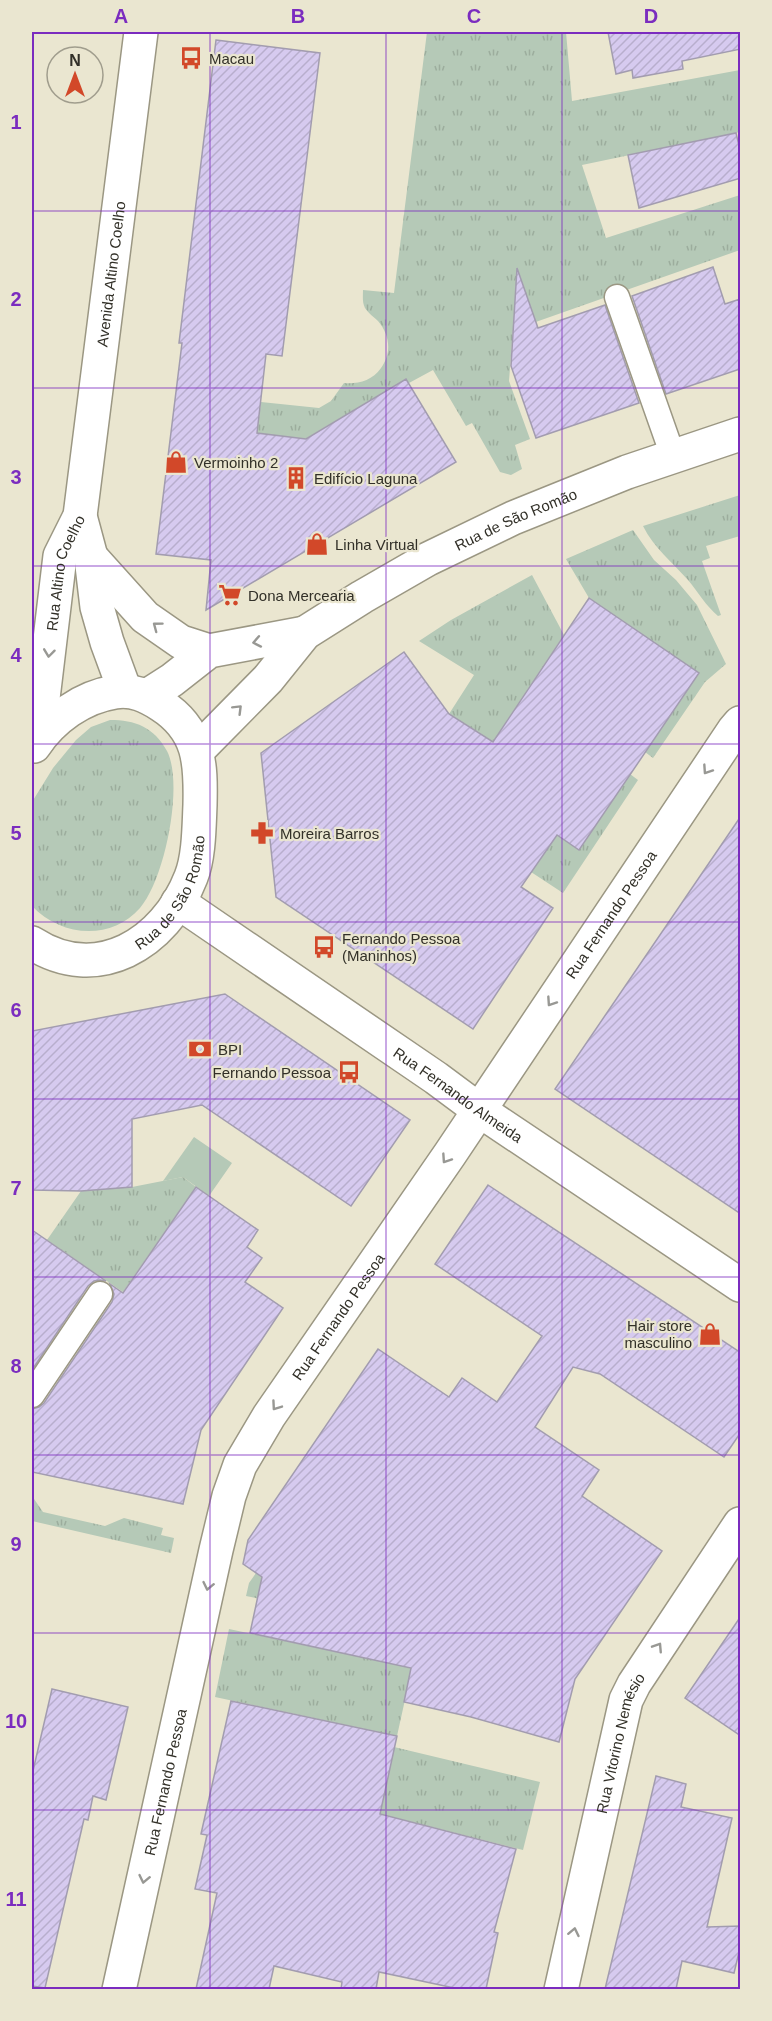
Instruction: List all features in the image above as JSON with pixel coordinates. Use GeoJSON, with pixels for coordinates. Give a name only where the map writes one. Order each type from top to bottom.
{"type":"FeatureCollection","features":[{"type":"Feature","properties":{"kind":"street","name":"Avenida Altino Coelho"},"geometry":{"type":"LineString","coordinates":[[80,516],[141,32]]}},
{"type":"Feature","properties":{"kind":"street","name":"Rua de São Romão"},"geometry":{"type":"LineString","coordinates":[[197,751],[268,679],[305,633],[428,559],[470,538],[579,491],[673,456],[741,434]]}},
{"type":"Feature","properties":{"kind":"street","name":"Rua Altino Coelho"},"geometry":{"type":"LineString","coordinates":[[80,516],[91,557],[97,607],[107,642],[136,693]]}},
{"type":"Feature","properties":{"kind":"street","name":"Rua Altino Coelho"},"geometry":{"type":"LineString","coordinates":[[35,745],[60,556],[80,516]]}},
{"type":"Feature","properties":{"kind":"street"},"geometry":{"type":"LineString","coordinates":[[91,557],[145,617],[181,642],[209,651]]}},
{"type":"Feature","properties":{"kind":"street","name":"Rua de São Romão"},"geometry":{"type":"LineString","coordinates":[[35,745],[62,715],[89,699],[103,694],[136,693],[172,680],[209,651],[305,633]]}},
{"type":"Feature","properties":{"kind":"street","name":"Rua de São Romão"},"geometry":{"type":"LineString","coordinates":[[39,955],[78,960],[104,959],[130,950],[162,926],[192,876],[199,832],[201,776],[197,751],[190,733],[175,714],[136,693]]}},
{"type":"Feature","properties":{"kind":"street","name":"Rua Fernando Pessoa"},"geometry":{"type":"LineString","coordinates":[[119,1989],[216,1550],[229,1496],[240,1465],[269,1416],[479,1110],[727,740],[741,723]]}},
{"type":"Feature","properties":{"kind":"street","name":"Rua Fernando Almeida"},"geometry":{"type":"LineString","coordinates":[[178,902],[436,1078],[479,1110],[741,1285]]}},
{"type":"Feature","properties":{"kind":"street","name":"Rua Vitorino Nemésio"},"geometry":{"type":"LineString","coordinates":[[561,1989],[626,1700],[634,1684],[741,1524]]}},
{"type":"Feature","properties":{"kind":"lane"},"geometry":{"type":"LineString","coordinates":[[617,297],[673,456]]}},
{"type":"Feature","properties":{"kind":"lane"},"geometry":{"type":"LineString","coordinates":[[32,1395],[100,1294]]}},
{"type":"Feature","properties":{"kind":"green space"},"geometry":{"type":"Polygon","coordinates":[[[427,32],[566,32],[572,101],[740,70],[740,132],[582,165],[606,238],[740,195],[740,250],[513,330],[509,381],[530,439],[515,445],[522,469],[511,475],[500,472],[472,423],[466,426],[433,370],[409,383],[406,380],[269,460],[272,435],[257,433],[261,402],[319,408],[331,401],[344,383],[369,379],[385,362],[388,350],[387,338],[382,326],[365,308],[363,290],[394,293],[427,32]]]}},
{"type":"Feature","properties":{"kind":"green space"},"geometry":{"type":"Polygon","coordinates":[[[740,495],[740,536],[706,546],[710,558],[702,561],[721,615],[718,616],[658,548],[643,526],[740,495]]]}},
{"type":"Feature","properties":{"kind":"green space"},"geometry":{"type":"Polygon","coordinates":[[[633,530],[654,560],[676,580],[697,605],[726,664],[705,682],[653,758],[645,752],[698,673],[589,598],[566,559],[633,530]]]}},
{"type":"Feature","properties":{"kind":"green space"},"geometry":{"type":"Polygon","coordinates":[[[532,575],[564,635],[493,742],[449,714],[474,675],[419,641],[451,620],[532,575]]]}},
{"type":"Feature","properties":{"kind":"green space"},"geometry":{"type":"Polygon","coordinates":[[[110,720],[128,721],[143,726],[156,736],[167,751],[172,766],[173,785],[173,808],[169,831],[157,876],[140,908],[128,919],[115,926],[101,930],[71,929],[57,924],[32,906],[32,802],[53,768],[76,740],[91,727],[110,720]]]}},
{"type":"Feature","properties":{"kind":"green space"},"geometry":{"type":"Polygon","coordinates":[[[630,774],[638,780],[563,893],[531,872],[557,835],[579,850],[630,774]]]}},
{"type":"Feature","properties":{"kind":"green space"},"geometry":{"type":"Polygon","coordinates":[[[194,1137],[232,1163],[209,1196],[183,1177],[163,1181],[194,1137]]]}},
{"type":"Feature","properties":{"kind":"green space"},"geometry":{"type":"Polygon","coordinates":[[[183,1177],[196,1187],[123,1292],[47,1240],[81,1191],[132,1187],[183,1177]]]}},
{"type":"Feature","properties":{"kind":"green space"},"geometry":{"type":"Polygon","coordinates":[[[32,1496],[43,1512],[105,1526],[124,1518],[163,1528],[161,1535],[174,1538],[171,1553],[32,1521],[32,1496]]]}},
{"type":"Feature","properties":{"kind":"green space"},"geometry":{"type":"Polygon","coordinates":[[[256,1573],[308,1609],[246,1596],[249,1583],[256,1573]]]}},
{"type":"Feature","properties":{"kind":"green space"},"geometry":{"type":"Polygon","coordinates":[[[229,1629],[412,1668],[397,1736],[215,1697],[229,1629]]]}},
{"type":"Feature","properties":{"kind":"green space"},"geometry":{"type":"Polygon","coordinates":[[[394,1747],[540,1782],[523,1850],[380,1814],[394,1747]]]}},
{"type":"Feature","properties":{"kind":"building"},"geometry":{"type":"Polygon","coordinates":[[[608,32],[741,32],[741,49],[682,61],[683,69],[633,78],[632,70],[616,74],[608,32]]]}},
{"type":"Feature","properties":{"kind":"building"},"geometry":{"type":"Polygon","coordinates":[[[216,40],[320,53],[282,356],[266,354],[257,433],[306,439],[406,379],[456,462],[206,610],[211,560],[156,554],[216,40]]]}},
{"type":"Feature","properties":{"kind":"building"},"geometry":{"type":"Polygon","coordinates":[[[736,133],[741,154],[741,178],[639,208],[628,155],[736,133]]]}},
{"type":"Feature","properties":{"kind":"building"},"geometry":{"type":"Polygon","coordinates":[[[713,267],[725,304],[740,299],[740,369],[666,394],[632,296],[713,267]]]}},
{"type":"Feature","properties":{"kind":"building"},"geometry":{"type":"Polygon","coordinates":[[[517,268],[538,328],[605,305],[639,403],[536,438],[511,366],[517,268]]]}},
{"type":"Feature","properties":{"kind":"building"},"geometry":{"type":"Polygon","coordinates":[[[589,598],[699,673],[579,850],[557,835],[521,887],[553,908],[473,1029],[276,897],[261,753],[404,652],[449,714],[493,742],[589,598]]]}},
{"type":"Feature","properties":{"kind":"building"},"geometry":{"type":"Polygon","coordinates":[[[741,816],[741,1214],[555,1089],[741,816]]]}},
{"type":"Feature","properties":{"kind":"building"},"geometry":{"type":"Polygon","coordinates":[[[225,994],[410,1120],[351,1206],[202,1105],[132,1119],[132,1187],[81,1191],[32,1190],[32,1031],[225,994]]]}},
{"type":"Feature","properties":{"kind":"building"},"geometry":{"type":"Polygon","coordinates":[[[488,1185],[741,1353],[741,1432],[724,1457],[600,1374],[573,1367],[535,1427],[599,1470],[582,1496],[662,1551],[575,1679],[559,1742],[471,1717],[404,1702],[411,1668],[250,1633],[262,1577],[243,1564],[248,1540],[378,1349],[449,1397],[462,1378],[497,1402],[542,1336],[435,1264],[488,1185]]]}},
{"type":"Feature","properties":{"kind":"building"},"geometry":{"type":"Polygon","coordinates":[[[196,1187],[258,1230],[247,1247],[262,1258],[245,1282],[283,1308],[201,1430],[183,1504],[32,1472],[32,1409],[44,1403],[112,1302],[114,1294],[110,1284],[123,1293],[196,1187]]]}},
{"type":"Feature","properties":{"kind":"building"},"geometry":{"type":"Polygon","coordinates":[[[32,1230],[106,1281],[94,1281],[88,1286],[32,1370],[32,1230]]]}},
{"type":"Feature","properties":{"kind":"building"},"geometry":{"type":"Polygon","coordinates":[[[741,1616],[741,1736],[685,1698],[741,1616]]]}},
{"type":"Feature","properties":{"kind":"building"},"geometry":{"type":"Polygon","coordinates":[[[52,1689],[128,1707],[106,1800],[93,1796],[88,1820],[84,1819],[45,1988],[32,1986],[32,1775],[52,1689]]]}},
{"type":"Feature","properties":{"kind":"building"},"geometry":{"type":"Polygon","coordinates":[[[231,1701],[397,1736],[380,1814],[516,1849],[494,1932],[498,1933],[486,1989],[459,1989],[379,1972],[376,1989],[341,1989],[342,1982],[274,1966],[269,1989],[196,1989],[217,1893],[195,1889],[207,1835],[201,1834],[231,1701]]]}},
{"type":"Feature","properties":{"kind":"building"},"geometry":{"type":"Polygon","coordinates":[[[656,1776],[686,1784],[681,1807],[732,1818],[707,1927],[741,1926],[741,1944],[734,1973],[682,1961],[676,1989],[605,1989],[656,1776]]]}},
{"type":"Feature","properties":{"kind":"place","name":"Macau"},"geometry":{"type":"Point","coordinates":[191,58]}},
{"type":"Feature","properties":{"kind":"place","name":"Vermoinho 2"},"geometry":{"type":"Point","coordinates":[176,462]}},
{"type":"Feature","properties":{"kind":"place","name":"Edifício Laguna"},"geometry":{"type":"Point","coordinates":[296,478]}},
{"type":"Feature","properties":{"kind":"place","name":"Linha Virtual"},"geometry":{"type":"Point","coordinates":[317,544]}},
{"type":"Feature","properties":{"kind":"place","name":"Dona Mercearia"},"geometry":{"type":"Point","coordinates":[230,595]}},
{"type":"Feature","properties":{"kind":"place","name":"Moreira Barros"},"geometry":{"type":"Point","coordinates":[262,833]}},
{"type":"Feature","properties":{"kind":"place","name":"Fernando Pessoa (Maninhos)"},"geometry":{"type":"Point","coordinates":[324,947]}},
{"type":"Feature","properties":{"kind":"place","name":"BPI"},"geometry":{"type":"Point","coordinates":[200,1049]}},
{"type":"Feature","properties":{"kind":"place","name":"Fernando Pessoa"},"geometry":{"type":"Point","coordinates":[349,1072]}},
{"type":"Feature","properties":{"kind":"place","name":"Hair store masculino"},"geometry":{"type":"Point","coordinates":[710,1334]}}]}
